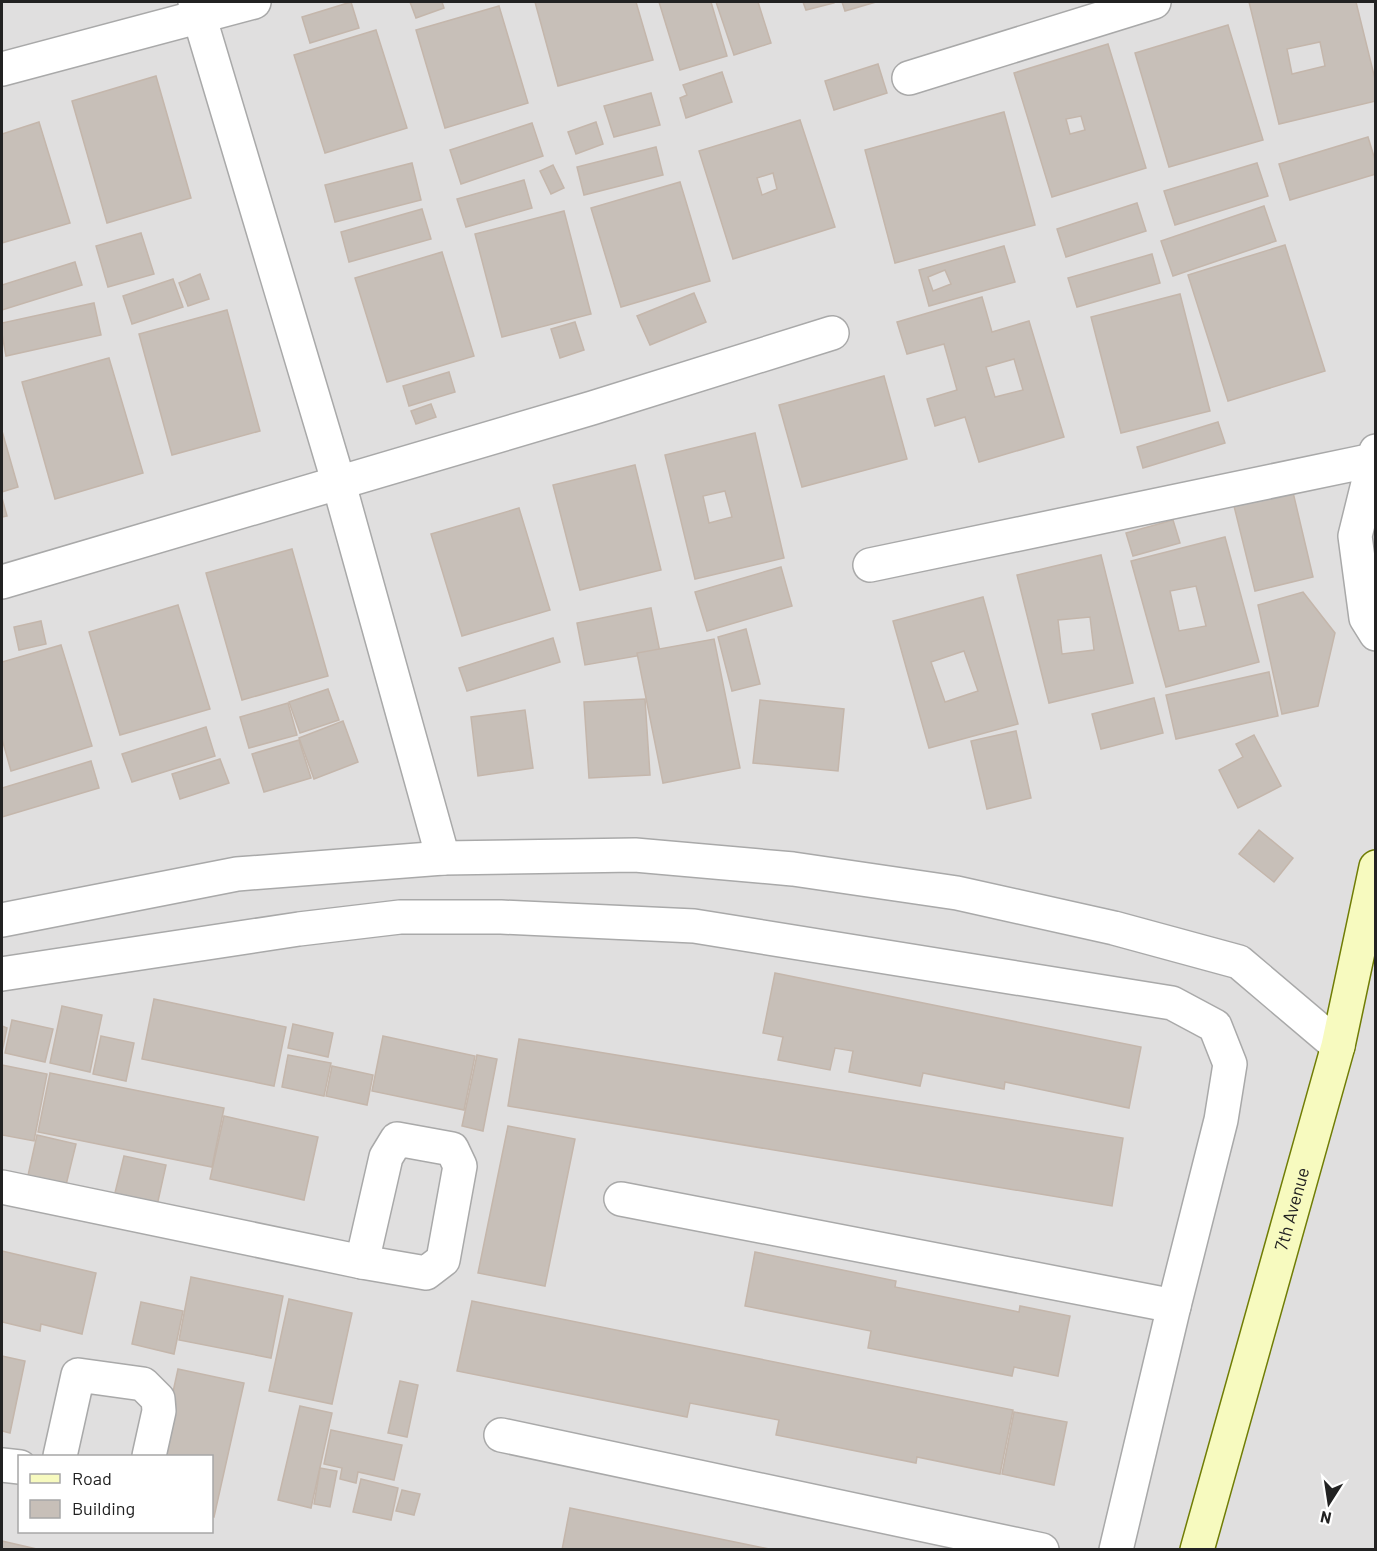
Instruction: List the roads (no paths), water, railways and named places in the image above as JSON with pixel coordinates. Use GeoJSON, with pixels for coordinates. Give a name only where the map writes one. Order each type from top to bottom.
{"type":"FeatureCollection","features":[{"type":"Feature","properties":{"kind":"main road","name":"7th Avenue"},"geometry":{"type":"LineString","coordinates":[[1197,1550],[1338,1046],[1376,867]]}},
{"type":"Feature","properties":{"kind":"street"},"geometry":{"type":"LineString","coordinates":[[2,69],[198,9],[254,2]]}},
{"type":"Feature","properties":{"kind":"street"},"geometry":{"type":"LineString","coordinates":[[909,78],[1154,2]]}},
{"type":"Feature","properties":{"kind":"street"},"geometry":{"type":"LineString","coordinates":[[198,9],[339,484],[443,858]]}},
{"type":"Feature","properties":{"kind":"street"},"geometry":{"type":"LineString","coordinates":[[2,582],[339,484],[831,333]]}},
{"type":"Feature","properties":{"kind":"street"},"geometry":{"type":"LineString","coordinates":[[870,565],[1374,455],[1355,536],[1366,618],[1376,634]]}},
{"type":"Feature","properties":{"kind":"street"},"geometry":{"type":"LineString","coordinates":[[2,920],[237,874],[443,858],[635,855],[793,869],[957,893],[1114,928],[1239,962],[1338,1046]]}},
{"type":"Feature","properties":{"kind":"street"},"geometry":{"type":"LineString","coordinates":[[2,974],[299,929],[400,917],[501,917],[694,926],[1172,1003],[1215,1026],[1230,1064],[1221,1120],[1116,1550]]}},
{"type":"Feature","properties":{"kind":"street"},"geometry":{"type":"LineString","coordinates":[[2,1186],[362,1262]]}},
{"type":"Feature","properties":{"kind":"street"},"geometry":{"type":"LineString","coordinates":[[621,1199],[1174,1305]]}},
{"type":"Feature","properties":{"kind":"street"},"geometry":{"type":"LineString","coordinates":[[60,1455],[78,1375],[143,1384],[158,1399],[159,1411],[149,1455]]}},
{"type":"Feature","properties":{"kind":"street"},"geometry":{"type":"LineString","coordinates":[[501,1435],[1042,1550]]}},
{"type":"Feature","properties":{"kind":"street"},"geometry":{"type":"LineString","coordinates":[[2,1465],[18,1467]]}}]}
